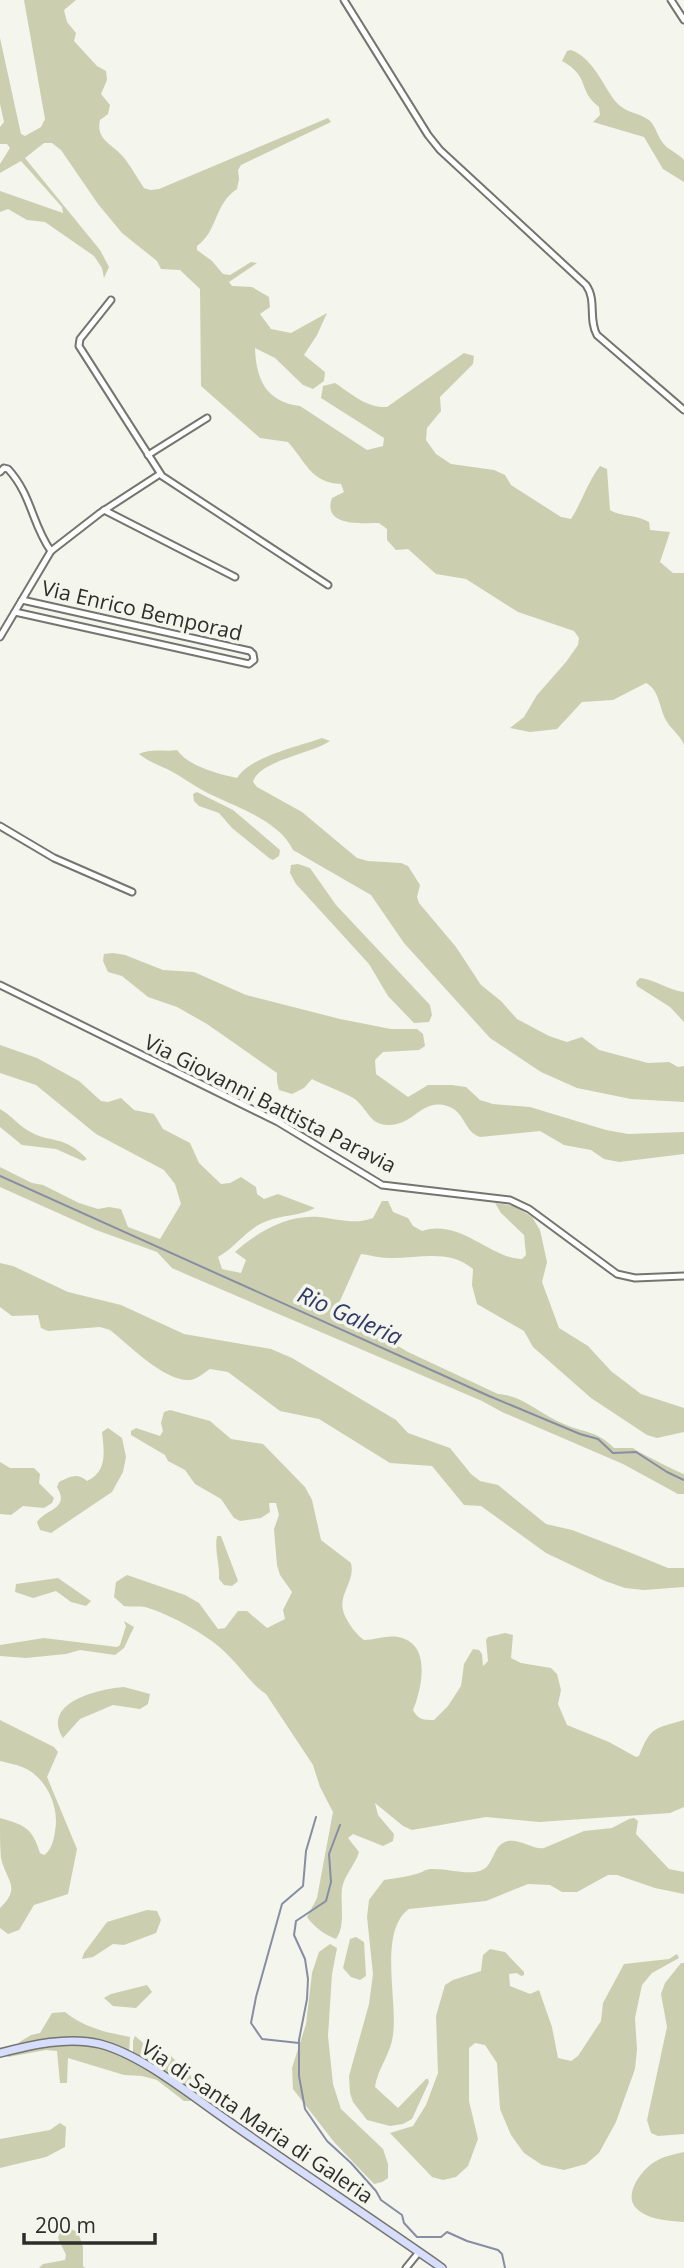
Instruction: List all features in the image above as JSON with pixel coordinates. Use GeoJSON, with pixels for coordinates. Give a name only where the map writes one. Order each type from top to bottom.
{"type":"FeatureCollection","features":[{"type":"Feature","properties":{"kind":"street"},"geometry":{"type":"LineString","coordinates":[[344,0],[440,150],[586,285],[591,293],[593,327],[597,335],[684,410]]}},
{"type":"Feature","properties":{"kind":"street"},"geometry":{"type":"LineString","coordinates":[[671,0],[684,20]]}},
{"type":"Feature","properties":{"kind":"street"},"geometry":{"type":"LineString","coordinates":[[111,300],[80,339],[79,346],[160,474],[328,585]]}},
{"type":"Feature","properties":{"kind":"street"},"geometry":{"type":"LineString","coordinates":[[148,456],[207,418]]}},
{"type":"Feature","properties":{"kind":"street"},"geometry":{"type":"LineString","coordinates":[[0,472],[6,468],[24,488],[43,540],[51,551]]}},
{"type":"Feature","properties":{"kind":"street"},"geometry":{"type":"LineString","coordinates":[[0,637],[51,551],[104,510],[160,474]]}},
{"type":"Feature","properties":{"kind":"street"},"geometry":{"type":"LineString","coordinates":[[104,510],[235,577]]}},
{"type":"Feature","properties":{"kind":"street","name":"Via Enrico Bemporad"},"geometry":{"type":"LineString","coordinates":[[15,612],[249,664],[254,660],[250,651],[22,600]]}},
{"type":"Feature","properties":{"kind":"street"},"geometry":{"type":"LineString","coordinates":[[0,826],[49,856],[132,892]]}},
{"type":"Feature","properties":{"kind":"street","name":"Via Giovanni Battista Paravia"},"geometry":{"type":"LineString","coordinates":[[0,985],[278,1122],[382,1185],[510,1200],[529,1209],[620,1276],[684,1276]]}},
{"type":"Feature","properties":{"kind":"street","name":"Via di Santa Maria di Galeria"},"geometry":{"type":"LineString","coordinates":[[0,2053],[35,2045],[78,2040],[116,2050],[170,2081],[442,2268]]}},
{"type":"Feature","properties":{"kind":"street"},"geometry":{"type":"LineString","coordinates":[[406,2268],[419,2252]]}},
{"type":"Feature","properties":{"kind":"green space"},"geometry":{"type":"Polygon","coordinates":[[[24,0],[76,0],[64,10],[67,22],[76,33],[74,41],[97,66],[106,71],[107,80],[101,94],[110,105],[108,114],[100,120],[100,133],[125,159],[144,188],[159,189],[328,118],[331,122],[241,165],[238,170],[237,189],[224,202],[209,233],[197,246],[197,250],[223,274],[230,275],[251,262],[257,263],[229,282],[232,286],[252,287],[269,297],[270,307],[260,314],[271,329],[291,333],[327,313],[304,355],[325,372],[324,381],[313,389],[303,385],[275,358],[255,348],[258,370],[265,387],[279,400],[300,406],[367,450],[383,446],[384,438],[321,398],[323,386],[335,383],[366,403],[387,407],[464,353],[474,356],[473,364],[440,397],[441,411],[427,428],[426,440],[436,454],[451,464],[494,470],[505,475],[511,485],[561,517],[571,519],[600,466],[607,469],[610,510],[649,522],[650,530],[670,532],[660,562],[673,573],[684,573],[684,745],[664,717],[654,690],[646,683],[613,700],[582,702],[557,729],[530,732],[510,728],[524,717],[537,695],[578,645],[579,638],[574,631],[518,612],[466,579],[436,574],[408,549],[396,550],[387,540],[387,529],[379,523],[354,523],[338,519],[330,507],[332,498],[344,492],[341,484],[316,476],[288,442],[260,438],[201,386],[200,289],[180,270],[161,269],[157,261],[122,233],[98,204],[61,150],[52,143],[44,143],[25,158],[100,250],[109,267],[104,278],[102,268],[94,256],[45,222],[27,220],[8,209],[0,212],[0,191],[63,213],[62,207],[21,161],[0,173],[0,164],[10,148],[7,144],[0,144],[0,127],[4,122],[0,104],[0,38],[21,134],[25,136],[41,127],[45,119],[24,0]]]}},
{"type":"Feature","properties":{"kind":"green space"},"geometry":{"type":"Polygon","coordinates":[[[571,50],[586,59],[620,106],[649,120],[665,145],[684,160],[684,182],[663,169],[644,137],[593,122],[600,115],[599,107],[588,95],[577,73],[562,61],[567,51],[571,50]]]}},
{"type":"Feature","properties":{"kind":"green space"},"geometry":{"type":"Polygon","coordinates":[[[322,738],[330,741],[275,763],[257,775],[253,782],[257,787],[302,812],[357,858],[408,866],[420,885],[417,897],[419,903],[456,947],[481,985],[501,1001],[517,1019],[567,1042],[582,1037],[599,1050],[648,1063],[669,1062],[678,1067],[684,1066],[684,1102],[631,1099],[577,1088],[541,1072],[490,1038],[404,943],[371,895],[293,850],[279,832],[259,817],[208,793],[139,754],[177,750],[196,765],[237,778],[244,770],[264,758],[322,738]]]}},
{"type":"Feature","properties":{"kind":"green space"},"geometry":{"type":"Polygon","coordinates":[[[197,792],[233,810],[280,850],[279,856],[273,860],[269,858],[232,828],[219,813],[199,806],[194,801],[193,794],[197,792]]]}},
{"type":"Feature","properties":{"kind":"green space"},"geometry":{"type":"Polygon","coordinates":[[[291,865],[310,868],[336,905],[430,1005],[432,1015],[429,1022],[414,1023],[388,996],[369,964],[296,884],[290,873],[291,865]]]}},
{"type":"Feature","properties":{"kind":"green space"},"geometry":{"type":"Polygon","coordinates":[[[113,953],[163,970],[194,972],[246,995],[340,1019],[391,1029],[417,1029],[423,1034],[425,1046],[419,1050],[383,1052],[375,1060],[376,1074],[408,1097],[428,1085],[452,1085],[466,1087],[480,1100],[493,1104],[530,1107],[606,1130],[628,1134],[684,1132],[684,1154],[619,1162],[604,1159],[591,1150],[564,1145],[540,1131],[480,1137],[470,1130],[458,1113],[447,1106],[430,1106],[405,1121],[388,1125],[373,1120],[353,1098],[312,1079],[304,1088],[292,1094],[279,1090],[277,1073],[207,1024],[177,1007],[148,997],[122,976],[108,972],[103,961],[104,954],[113,953]]]}},
{"type":"Feature","properties":{"kind":"green space"},"geometry":{"type":"Polygon","coordinates":[[[640,978],[684,992],[684,1022],[670,1007],[637,986],[636,982],[640,978]]]}},
{"type":"Feature","properties":{"kind":"green space"},"geometry":{"type":"Polygon","coordinates":[[[0,1045],[37,1058],[79,1081],[101,1101],[121,1098],[134,1110],[154,1114],[163,1129],[190,1143],[199,1163],[221,1184],[241,1177],[256,1187],[257,1194],[264,1199],[278,1194],[315,1208],[273,1219],[253,1228],[218,1257],[222,1269],[241,1273],[246,1260],[235,1252],[253,1238],[285,1221],[307,1217],[366,1220],[373,1218],[382,1201],[388,1201],[393,1212],[408,1218],[413,1226],[422,1231],[436,1228],[449,1230],[499,1253],[522,1259],[526,1255],[524,1235],[501,1213],[495,1203],[514,1206],[532,1217],[540,1230],[547,1262],[542,1282],[559,1328],[588,1346],[611,1371],[641,1394],[684,1408],[684,1432],[657,1438],[647,1435],[591,1398],[533,1347],[524,1331],[477,1304],[472,1285],[473,1269],[453,1259],[432,1256],[385,1258],[361,1254],[335,1312],[344,1322],[369,1329],[408,1352],[498,1394],[516,1398],[564,1424],[596,1435],[614,1448],[633,1448],[684,1474],[684,1494],[678,1494],[623,1464],[482,1401],[172,1268],[157,1252],[96,1230],[0,1187],[0,1167],[79,1203],[98,1209],[121,1209],[128,1227],[160,1239],[181,1204],[175,1184],[164,1170],[96,1134],[36,1085],[0,1073],[0,1045]]]}},
{"type":"Feature","properties":{"kind":"green space"},"geometry":{"type":"Polygon","coordinates":[[[0,1109],[27,1130],[71,1146],[87,1159],[83,1161],[56,1149],[22,1145],[0,1127],[0,1109]]]}},
{"type":"Feature","properties":{"kind":"green space"},"geometry":{"type":"Polygon","coordinates":[[[0,1263],[13,1266],[68,1292],[121,1305],[184,1334],[271,1349],[292,1358],[396,1420],[408,1433],[450,1448],[471,1474],[480,1481],[498,1485],[546,1524],[572,1530],[668,1568],[684,1568],[684,1587],[644,1590],[625,1588],[605,1581],[546,1553],[481,1506],[464,1505],[432,1466],[390,1463],[319,1419],[280,1411],[228,1372],[210,1369],[190,1380],[180,1379],[159,1369],[110,1330],[100,1327],[48,1331],[41,1328],[38,1315],[12,1316],[0,1307],[0,1263]]]}},
{"type":"Feature","properties":{"kind":"green space"},"geometry":{"type":"Polygon","coordinates":[[[170,1410],[210,1421],[231,1439],[263,1444],[305,1487],[312,1500],[321,1540],[351,1563],[351,1577],[342,1603],[352,1627],[364,1640],[398,1637],[409,1641],[416,1648],[422,1668],[413,1710],[419,1718],[434,1720],[448,1706],[461,1686],[464,1664],[473,1649],[482,1654],[483,1666],[488,1661],[488,1637],[505,1633],[513,1635],[511,1658],[521,1663],[551,1668],[557,1674],[561,1690],[558,1704],[567,1725],[609,1742],[636,1757],[655,1730],[684,1720],[684,1807],[670,1813],[539,1822],[486,1817],[412,1830],[375,1803],[378,1815],[394,1834],[393,1841],[383,1846],[353,1834],[348,1838],[359,1852],[342,1888],[342,1921],[339,1933],[336,1939],[320,1930],[307,1917],[317,1898],[333,1812],[320,1787],[313,1765],[266,1694],[222,1649],[178,1621],[145,1607],[124,1606],[114,1597],[116,1582],[127,1575],[185,1595],[199,1603],[218,1629],[225,1628],[238,1611],[247,1611],[267,1628],[285,1619],[283,1610],[292,1592],[280,1575],[277,1565],[274,1529],[279,1515],[276,1503],[269,1503],[270,1512],[261,1518],[240,1521],[234,1518],[221,1499],[195,1484],[185,1470],[131,1435],[131,1431],[136,1428],[160,1436],[163,1431],[161,1423],[164,1412],[170,1410]]]}},
{"type":"Feature","properties":{"kind":"green space"},"geometry":{"type":"Polygon","coordinates":[[[108,1428],[122,1438],[126,1457],[123,1472],[112,1492],[51,1533],[40,1530],[37,1522],[56,1508],[61,1500],[57,1487],[59,1482],[77,1476],[87,1481],[94,1477],[102,1466],[102,1432],[108,1428]]]}},
{"type":"Feature","properties":{"kind":"green space"},"geometry":{"type":"Polygon","coordinates":[[[0,1462],[10,1468],[34,1468],[40,1474],[39,1483],[54,1498],[52,1503],[44,1508],[23,1506],[11,1515],[0,1514],[0,1462]]]}},
{"type":"Feature","properties":{"kind":"green space"},"geometry":{"type":"Polygon","coordinates":[[[217,1536],[221,1536],[238,1581],[232,1586],[224,1585],[219,1579],[217,1536]]]}},
{"type":"Feature","properties":{"kind":"green space"},"geometry":{"type":"Polygon","coordinates":[[[58,1578],[91,1601],[86,1606],[71,1602],[56,1591],[33,1598],[15,1592],[16,1584],[58,1578]]]}},
{"type":"Feature","properties":{"kind":"green space"},"geometry":{"type":"Polygon","coordinates":[[[124,1621],[134,1627],[124,1648],[115,1655],[80,1650],[26,1658],[0,1656],[0,1645],[44,1638],[117,1647],[126,1626],[124,1621]]]}},
{"type":"Feature","properties":{"kind":"green space"},"geometry":{"type":"Polygon","coordinates":[[[124,1687],[150,1694],[148,1704],[140,1709],[113,1705],[80,1719],[63,1738],[58,1726],[60,1715],[66,1707],[88,1695],[124,1687]]]}},
{"type":"Feature","properties":{"kind":"green space"},"geometry":{"type":"Polygon","coordinates":[[[0,1720],[54,1747],[58,1752],[47,1777],[77,1849],[68,1894],[34,1905],[19,1930],[8,1934],[0,1928],[0,1908],[10,1895],[11,1884],[1,1858],[0,1818],[26,1828],[40,1853],[44,1855],[52,1845],[56,1822],[49,1793],[38,1777],[22,1767],[0,1761],[0,1720]]]}},
{"type":"Feature","properties":{"kind":"green space"},"geometry":{"type":"Polygon","coordinates":[[[634,1818],[638,1821],[636,1834],[669,1869],[684,1872],[684,1894],[655,1888],[617,1875],[608,1875],[577,1892],[562,1892],[550,1885],[528,1884],[486,1901],[409,1909],[400,1919],[394,1933],[392,1950],[393,2035],[375,2087],[398,2108],[426,2079],[429,2082],[412,2119],[390,2126],[367,2120],[353,2102],[349,2076],[369,2004],[373,1974],[367,1917],[369,1900],[384,1880],[429,1869],[480,1871],[488,1865],[499,1846],[508,1841],[544,1848],[584,1831],[612,1828],[634,1818]]]}},
{"type":"Feature","properties":{"kind":"green space"},"geometry":{"type":"Polygon","coordinates":[[[147,1910],[157,1911],[161,1920],[156,1933],[124,1945],[113,1944],[93,1957],[82,1959],[107,1922],[147,1910]]]}},
{"type":"Feature","properties":{"kind":"green space"},"geometry":{"type":"Polygon","coordinates":[[[356,1937],[364,1942],[366,1976],[360,1980],[351,1977],[343,1968],[350,1939],[356,1937]]]}},
{"type":"Feature","properties":{"kind":"green space"},"geometry":{"type":"Polygon","coordinates":[[[330,1944],[337,1948],[332,1974],[328,2036],[333,2084],[341,2109],[383,2149],[388,2164],[388,2178],[374,2184],[334,2142],[293,2089],[292,2068],[306,2024],[312,1973],[319,1952],[330,1944]]]}},
{"type":"Feature","properties":{"kind":"green space"},"geometry":{"type":"Polygon","coordinates":[[[490,1949],[505,1952],[524,1972],[521,1976],[517,1973],[509,1974],[510,1986],[530,1994],[539,1990],[552,2027],[558,2058],[571,2061],[578,2056],[601,2021],[603,2003],[624,1964],[669,1959],[677,1954],[679,1958],[652,1973],[642,1985],[635,2018],[635,2069],[616,2122],[599,2153],[586,2164],[564,2170],[542,2165],[524,2153],[511,2135],[500,2109],[497,2063],[485,2045],[475,2043],[469,2048],[469,2101],[478,2139],[468,2166],[456,2177],[443,2180],[432,2177],[390,2133],[413,2126],[426,2105],[438,2073],[436,2016],[445,1985],[481,1971],[483,1955],[490,1949]]]}},
{"type":"Feature","properties":{"kind":"green space"},"geometry":{"type":"Polygon","coordinates":[[[681,1963],[684,1963],[684,2134],[658,2136],[651,2133],[647,2120],[667,2027],[661,1994],[665,1983],[681,1963]]]}},
{"type":"Feature","properties":{"kind":"green space"},"geometry":{"type":"Polygon","coordinates":[[[147,1985],[152,1992],[136,2008],[113,2006],[104,1998],[111,1994],[147,1985]]]}},
{"type":"Feature","properties":{"kind":"green space"},"geometry":{"type":"Polygon","coordinates":[[[65,2012],[88,2026],[130,2037],[129,2055],[103,2044],[18,2043],[40,2033],[52,2013],[65,2012]]]}},
{"type":"Feature","properties":{"kind":"green space"},"geometry":{"type":"Polygon","coordinates":[[[135,2036],[148,2047],[169,2054],[213,2103],[207,2103],[133,2057],[135,2036]]]}},
{"type":"Feature","properties":{"kind":"green space"},"geometry":{"type":"Polygon","coordinates":[[[78,2042],[110,2050],[124,2057],[192,2099],[184,2101],[157,2080],[124,2075],[68,2058],[67,2083],[60,2083],[57,2051],[46,2050],[8,2057],[5,2054],[78,2042]]]}},
{"type":"Feature","properties":{"kind":"green space"},"geometry":{"type":"Polygon","coordinates":[[[60,2123],[66,2127],[65,2147],[46,2157],[0,2168],[0,2139],[50,2130],[60,2123]]]}},
{"type":"Feature","properties":{"kind":"green space"},"geometry":{"type":"Polygon","coordinates":[[[684,2152],[684,2222],[659,2219],[642,2213],[633,2203],[632,2196],[641,2174],[652,2163],[684,2152]]]}},
{"type":"Feature","properties":{"kind":"green space"},"geometry":{"type":"Polygon","coordinates":[[[68,2228],[78,2232],[85,2268],[39,2268],[43,2264],[65,2260],[66,2255],[58,2238],[60,2232],[68,2228]]]}},
{"type":"Feature","properties":{"kind":"waterway","name":"Rio Galeria"},"geometry":{"type":"LineString","coordinates":[[0,1176],[489,1396],[598,1439],[613,1453],[636,1452],[684,1480]]}},
{"type":"Feature","properties":{"kind":"waterway"},"geometry":{"type":"LineString","coordinates":[[299,2043],[262,2039],[251,2023],[282,1904],[303,1886],[306,1851],[316,1817]]}},
{"type":"Feature","properties":{"kind":"waterway"},"geometry":{"type":"LineString","coordinates":[[340,1825],[329,1854],[331,1882],[326,1901],[296,1921],[294,1935],[305,1959],[308,1979],[299,2040],[299,2076],[305,2109],[327,2141],[351,2163],[381,2200],[402,2215],[404,2223],[417,2237],[441,2237],[447,2232],[498,2250],[502,2254],[505,2268]]}}]}
